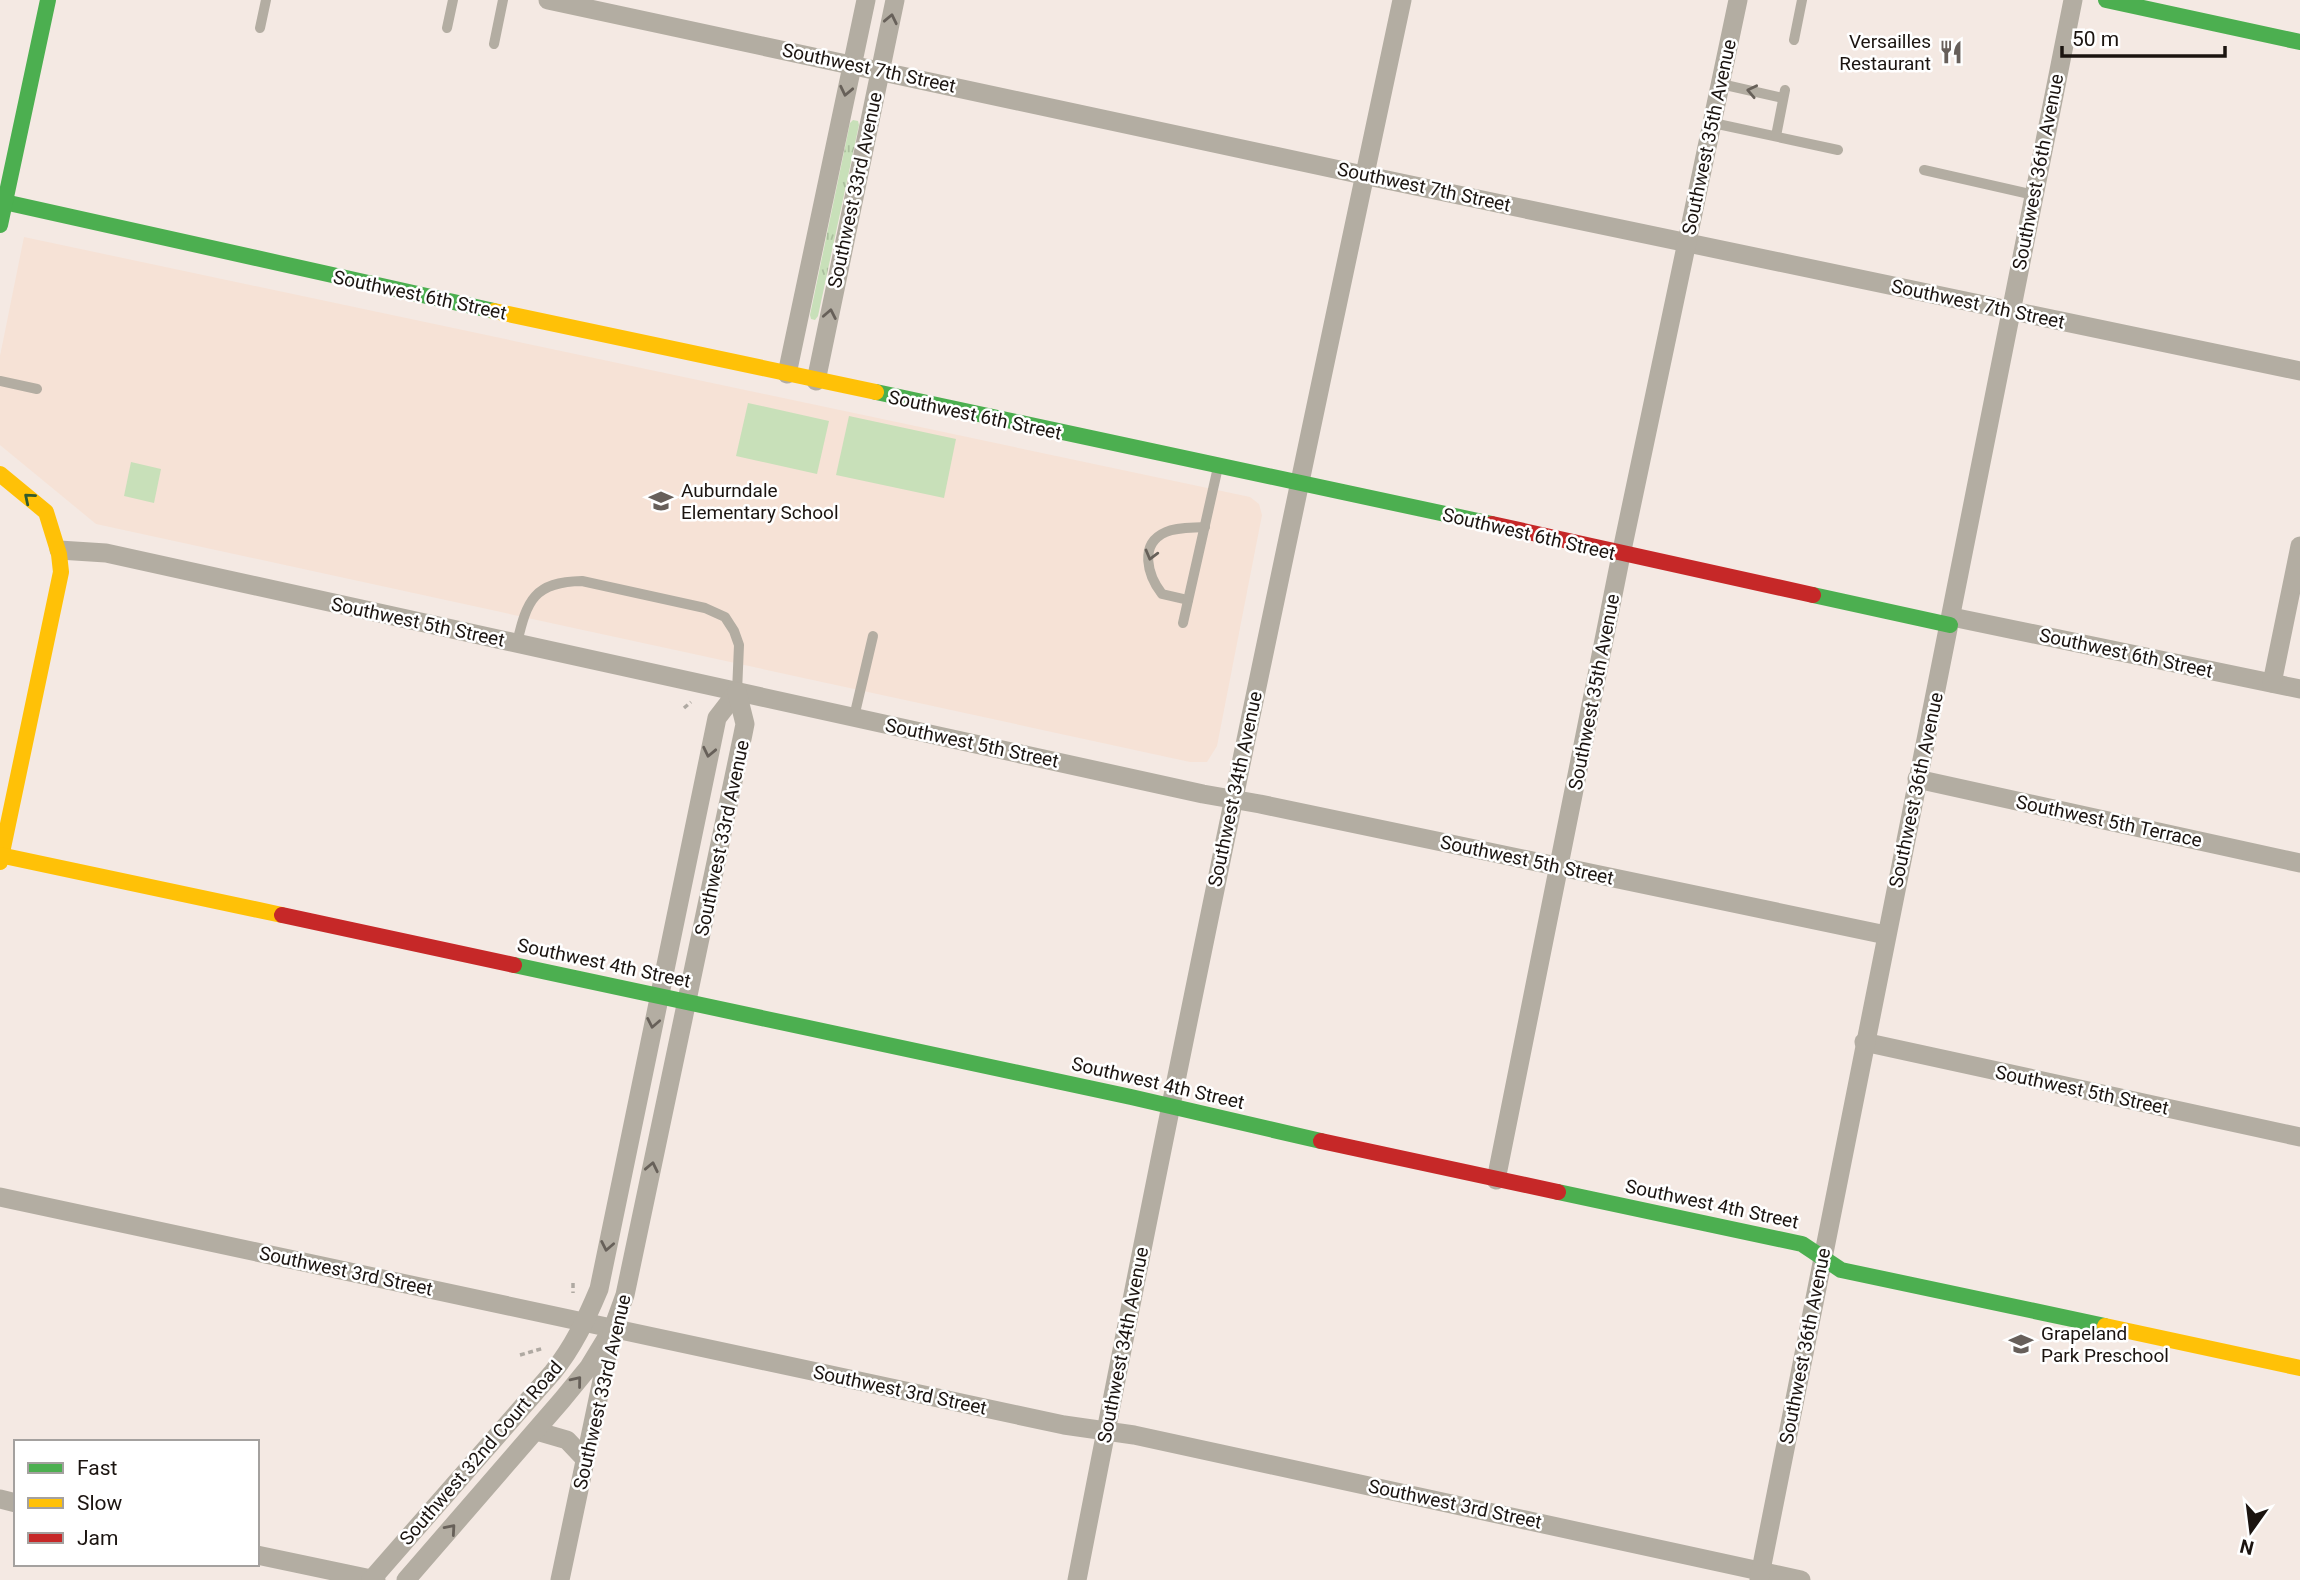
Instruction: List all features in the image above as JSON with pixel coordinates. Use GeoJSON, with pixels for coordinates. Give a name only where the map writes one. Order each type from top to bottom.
{"type":"FeatureCollection","features":[{"type":"Feature","properties":{"kind":"street"},"geometry":{"type":"LineString","coordinates":[[0,225],[48,0]]}},
{"type":"Feature","properties":{"kind":"street","name":"Southwest 7th Street"},"geometry":{"type":"LineString","coordinates":[[548,0],[1687,244],[2300,371]]}},
{"type":"Feature","properties":{"kind":"street","name":"Southwest 33rd Avenue"},"geometry":{"type":"LineString","coordinates":[[787,374],[866,0]]}},
{"type":"Feature","properties":{"kind":"street","name":"Southwest 33rd Avenue"},"geometry":{"type":"LineString","coordinates":[[816,381],[895,0]]}},
{"type":"Feature","properties":{"kind":"street","name":"Southwest 34th Avenue"},"geometry":{"type":"LineString","coordinates":[[1077,1580],[1233,799],[1402,0]]}},
{"type":"Feature","properties":{"kind":"street","name":"Southwest 35th Avenue"},"geometry":{"type":"LineString","coordinates":[[1496,1180],[1621,555],[1738,0]]}},
{"type":"Feature","properties":{"kind":"street","name":"Southwest 36th Avenue"},"geometry":{"type":"LineString","coordinates":[[1760,1576],[2073,0]]}},
{"type":"Feature","properties":{"kind":"street"},"geometry":{"type":"LineString","coordinates":[[2106,0],[2300,42]]}},
{"type":"Feature","properties":{"kind":"street","name":"Southwest 6th Street"},"geometry":{"type":"LineString","coordinates":[[3,202],[816,381],[1300,482],[1621,555],[2300,689]]}},
{"type":"Feature","properties":{"kind":"street"},"geometry":{"type":"LineString","coordinates":[[0,474],[46,512],[42,526],[59,550],[62,564],[1,858]]}},
{"type":"Feature","properties":{"kind":"street"},"geometry":{"type":"LineString","coordinates":[[2272,683],[2300,546]]}},
{"type":"Feature","properties":{"kind":"street","name":"Southwest 5th Street"},"geometry":{"type":"LineString","coordinates":[[59,550],[106,553],[854,718],[1886,935]]}},
{"type":"Feature","properties":{"kind":"street","name":"Southwest 33rd Avenue"},"geometry":{"type":"LineString","coordinates":[[586,1322],[599,1289],[717,718],[737,692]]}},
{"type":"Feature","properties":{"kind":"street","name":"Southwest 33rd Avenue"},"geometry":{"type":"LineString","coordinates":[[560,1580],[613,1328],[625,1295],[745,724],[737,692]]}},
{"type":"Feature","properties":{"kind":"street","name":"Southwest 5th Terrace"},"geometry":{"type":"LineString","coordinates":[[1917,779],[2300,863]]}},
{"type":"Feature","properties":{"kind":"street","name":"Southwest 4th Street"},"geometry":{"type":"LineString","coordinates":[[1,858],[688,1002],[1496,1180],[1801,1244],[1841,1270],[2300,1368]]}},
{"type":"Feature","properties":{"kind":"street","name":"Southwest 5th Street"},"geometry":{"type":"LineString","coordinates":[[1864,1042],[2300,1137]]}},
{"type":"Feature","properties":{"kind":"street","name":"Southwest 3rd Street"},"geometry":{"type":"LineString","coordinates":[[0,1196],[1064,1425],[1134,1435],[1471,1507],[1760,1576],[1801,1580]]}},
{"type":"Feature","properties":{"kind":"street","name":"Southwest 32nd Court Road"},"geometry":{"type":"LineString","coordinates":[[373,1580],[553,1372],[569,1352],[586,1322]]}},
{"type":"Feature","properties":{"kind":"street","name":"Southwest 32nd Court Road"},"geometry":{"type":"LineString","coordinates":[[406,1580],[589,1367],[613,1328]]}},
{"type":"Feature","properties":{"kind":"street"},"geometry":{"type":"LineString","coordinates":[[536,1431],[567,1440],[585,1459]]}},
{"type":"Feature","properties":{"kind":"street"},"geometry":{"type":"LineString","coordinates":[[259,1555],[373,1580]]}},
{"type":"Feature","properties":{"kind":"lane"},"geometry":{"type":"LineString","coordinates":[[260,28],[266,0]]}},
{"type":"Feature","properties":{"kind":"lane"},"geometry":{"type":"LineString","coordinates":[[447,28],[453,0]]}},
{"type":"Feature","properties":{"kind":"lane"},"geometry":{"type":"LineString","coordinates":[[494,44],[503,0]]}},
{"type":"Feature","properties":{"kind":"lane"},"geometry":{"type":"LineString","coordinates":[[1794,40],[1802,0]]}},
{"type":"Feature","properties":{"kind":"lane"},"geometry":{"type":"LineString","coordinates":[[1721,84],[1784,94],[1776,136]]}},
{"type":"Feature","properties":{"kind":"lane"},"geometry":{"type":"LineString","coordinates":[[1713,123],[1838,150]]}},
{"type":"Feature","properties":{"kind":"lane"},"geometry":{"type":"LineString","coordinates":[[1924,170],[2034,195]]}},
{"type":"Feature","properties":{"kind":"lane"},"geometry":{"type":"LineString","coordinates":[[0,381],[37,389]]}},
{"type":"Feature","properties":{"kind":"lane"},"geometry":{"type":"LineString","coordinates":[[1183,623],[1218,466]]}},
{"type":"Feature","properties":{"kind":"lane"},"geometry":{"type":"LineString","coordinates":[[1188,600],[1162,594],[1150,576],[1147,559],[1156,540],[1164,532],[1205,527]]}},
{"type":"Feature","properties":{"kind":"lane"},"geometry":{"type":"LineString","coordinates":[[517,643],[523,617],[531,599],[545,588],[562,581],[582,581],[705,608],[725,617],[734,631],[738,645],[737,692]]}},
{"type":"Feature","properties":{"kind":"lane"},"geometry":{"type":"LineString","coordinates":[[854,718],[873,636]]}},
{"type":"Feature","properties":{"kind":"path"},"geometry":{"type":"LineString","coordinates":[[573,1283],[573,1293]]}},
{"type":"Feature","properties":{"kind":"path"},"geometry":{"type":"LineString","coordinates":[[520,1355],[546,1347]]}},
{"type":"Feature","properties":{"kind":"shaded area","name":"Auburndale Elementary School"},"geometry":{"type":"Polygon","coordinates":[[[24,237],[1250,497],[1259,504],[1262,515],[1217,746],[1207,762],[1190,762],[96,524],[0,445],[0,356],[24,237]]]}},
{"type":"Feature","properties":{"kind":"green space"},"geometry":{"type":"Polygon","coordinates":[[[853,120],[858,121],[859,125],[815,320],[811,319],[810,315],[850,123],[853,120]]]}},
{"type":"Feature","properties":{"kind":"green space"},"geometry":{"type":"Polygon","coordinates":[[[748,403],[829,421],[817,474],[736,456],[748,403]]]}},
{"type":"Feature","properties":{"kind":"green space"},"geometry":{"type":"Polygon","coordinates":[[[849,416],[956,439],[944,498],[836,475],[849,416]]]}},
{"type":"Feature","properties":{"kind":"green space"},"geometry":{"type":"Polygon","coordinates":[[[131,462],[161,469],[154,503],[124,496],[131,462]]]}},
{"type":"Feature","properties":{"kind":"traffic: fast"},"geometry":{"type":"LineString","coordinates":[[0,225],[48,0]]}},
{"type":"Feature","properties":{"kind":"traffic: fast"},"geometry":{"type":"LineString","coordinates":[[2106,0],[2300,42]]}},
{"type":"Feature","properties":{"kind":"traffic: fast"},"geometry":{"type":"LineString","coordinates":[[0,201],[494,311]]}},
{"type":"Feature","properties":{"kind":"traffic: fast"},"geometry":{"type":"LineString","coordinates":[[876,392],[1492,524]]}},
{"type":"Feature","properties":{"kind":"traffic: fast"},"geometry":{"type":"LineString","coordinates":[[1813,595],[1950,625]]}},
{"type":"Feature","properties":{"kind":"traffic: fast"},"geometry":{"type":"LineString","coordinates":[[514,965],[1131,1097],[1321,1141]]}},
{"type":"Feature","properties":{"kind":"traffic: fast"},"geometry":{"type":"LineString","coordinates":[[1558,1192],[1802,1244],[1841,1270],[2105,1326]]}},
{"type":"Feature","properties":{"kind":"traffic: slow"},"geometry":{"type":"LineString","coordinates":[[494,311],[876,392]]}},
{"type":"Feature","properties":{"kind":"traffic: slow"},"geometry":{"type":"LineString","coordinates":[[0,474],[46,512],[59,554],[61,572],[0,862]]}},
{"type":"Feature","properties":{"kind":"traffic: slow"},"geometry":{"type":"LineString","coordinates":[[0,855],[282,915]]}},
{"type":"Feature","properties":{"kind":"traffic: slow"},"geometry":{"type":"LineString","coordinates":[[2105,1326],[2300,1368]]}},
{"type":"Feature","properties":{"kind":"traffic: jam"},"geometry":{"type":"LineString","coordinates":[[1492,524],[1813,595]]}},
{"type":"Feature","properties":{"kind":"traffic: jam"},"geometry":{"type":"LineString","coordinates":[[282,915],[514,965]]}},
{"type":"Feature","properties":{"kind":"traffic: jam"},"geometry":{"type":"LineString","coordinates":[[1321,1141],[1558,1192]]}},
{"type":"Feature","properties":{"kind":"place","name":"Versailles Restaurant"},"geometry":{"type":"Point","coordinates":[1951,52]}},
{"type":"Feature","properties":{"kind":"place","name":"Auburndale Elementary School"},"geometry":{"type":"Point","coordinates":[661,501]}},
{"type":"Feature","properties":{"kind":"place","name":"Grapeland Park Preschool"},"geometry":{"type":"Point","coordinates":[2021,1344]}}]}
